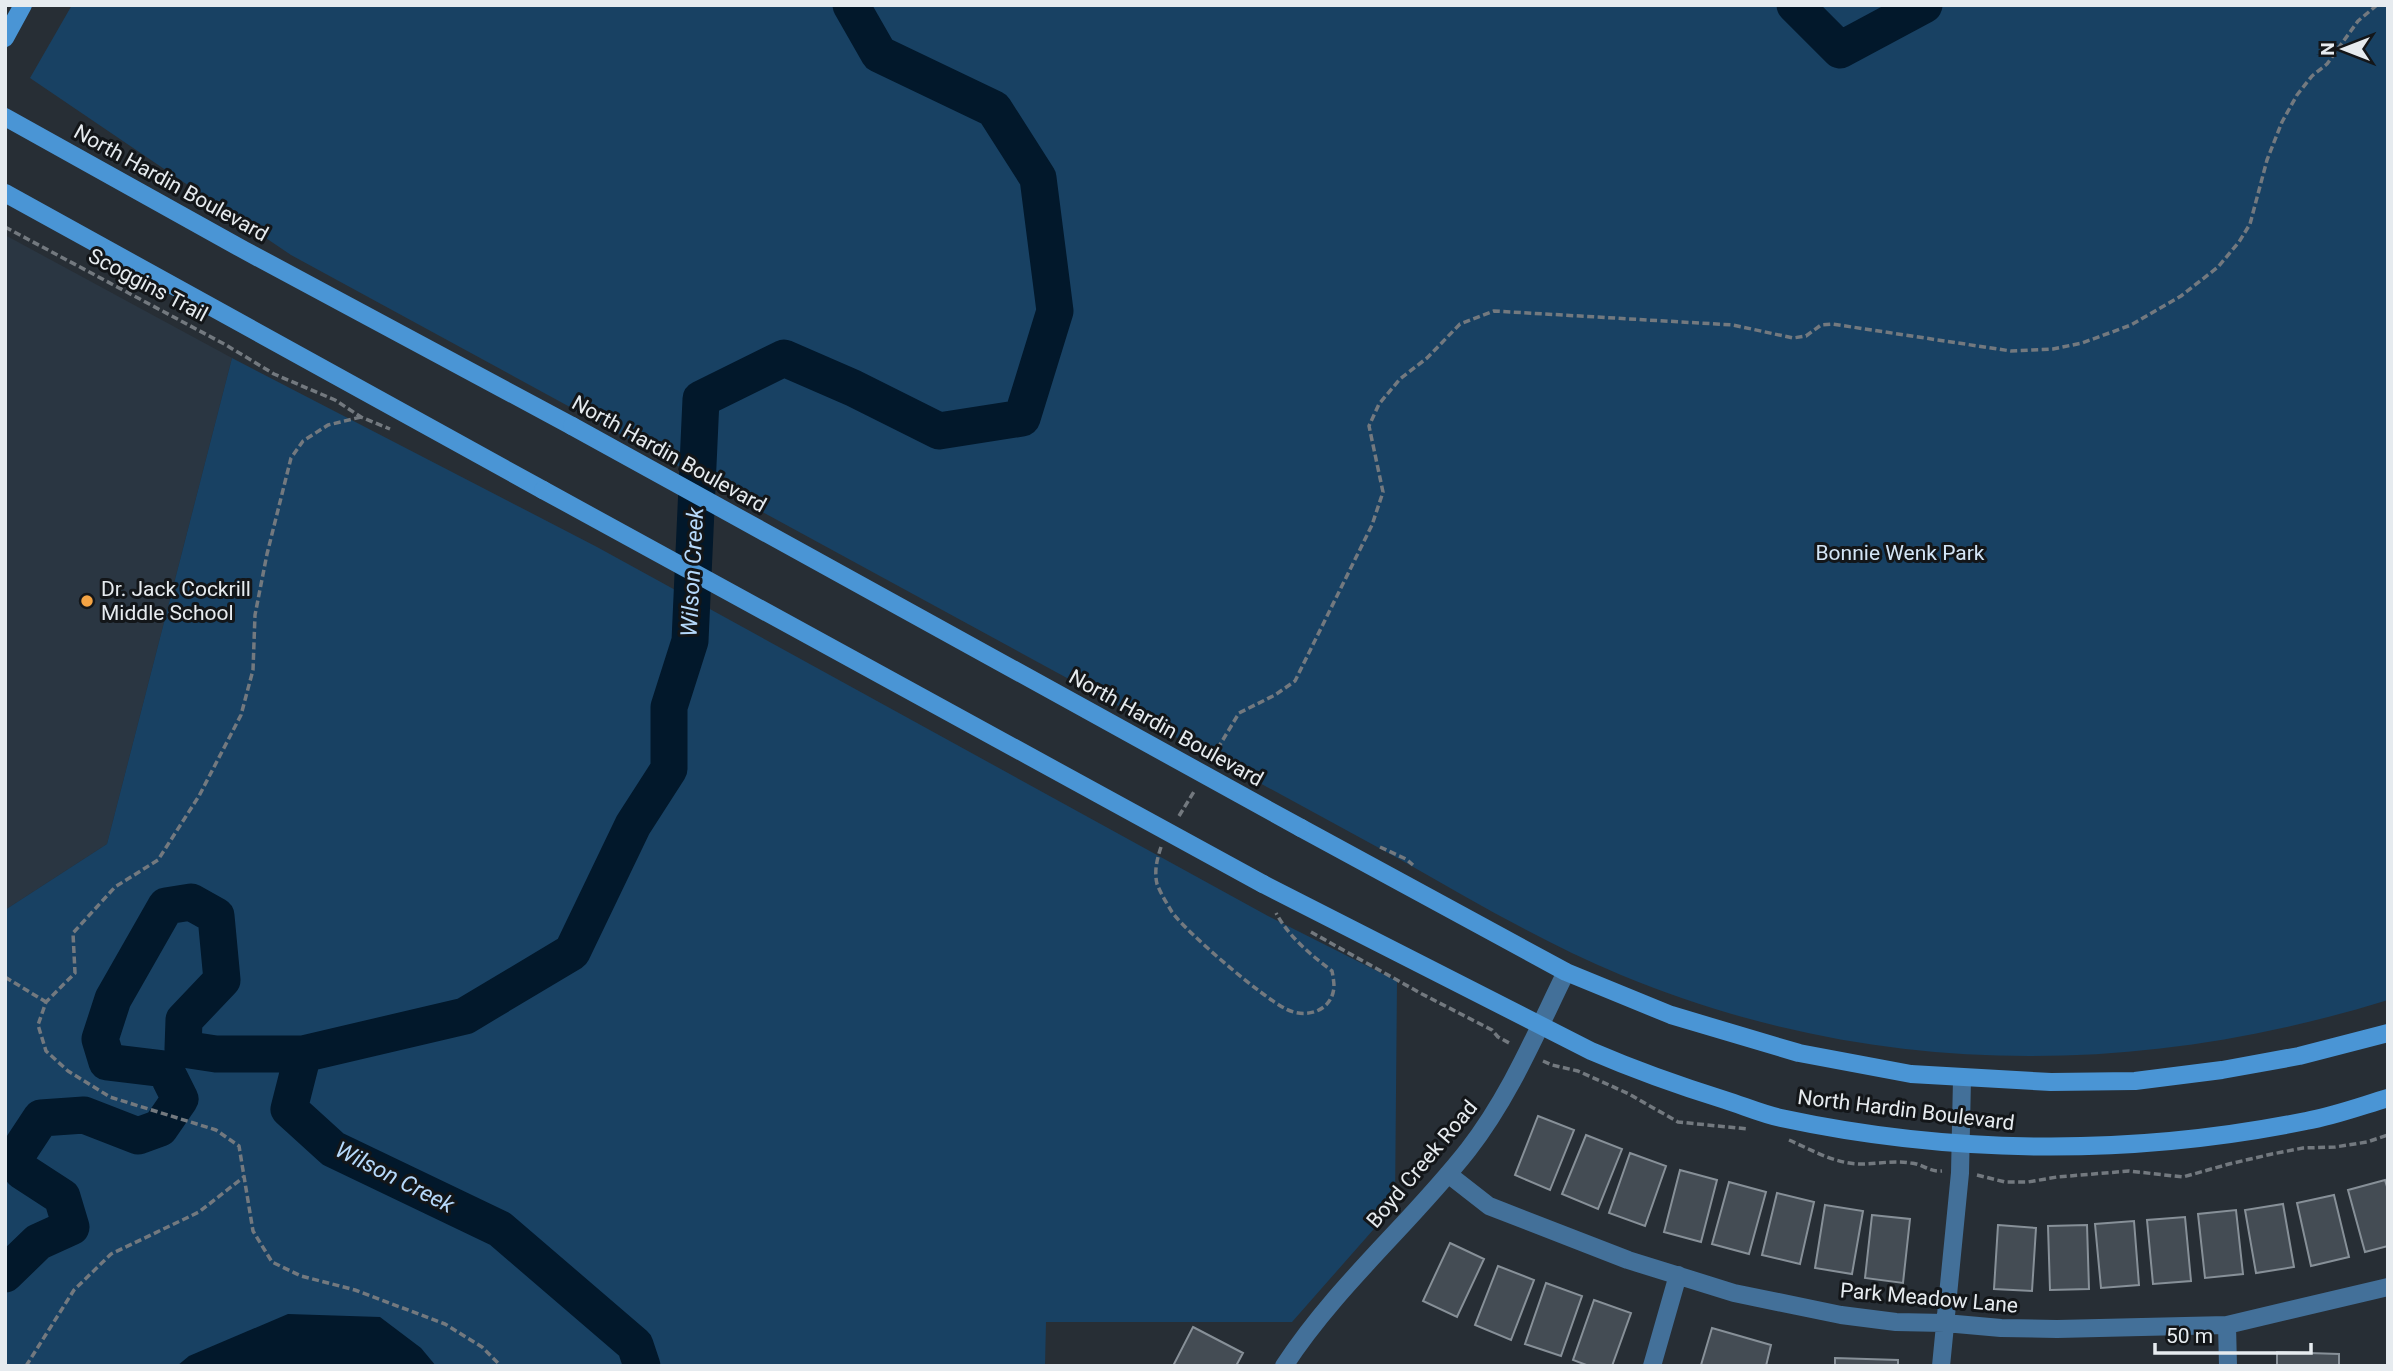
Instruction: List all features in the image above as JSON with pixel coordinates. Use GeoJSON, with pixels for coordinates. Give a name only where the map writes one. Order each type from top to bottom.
{"type":"FeatureCollection","features":[{"type":"Feature","properties":{"kind":"main road"},"geometry":{"type":"LineString","coordinates":[[5,38],[23,5]]}},
{"type":"Feature","properties":{"kind":"main road","name":"North Hardin Boulevard"},"geometry":{"type":"LineString","coordinates":[[5,117],[1566,972],[1671,1015],[1800,1053],[1911,1074],[2051,1082],[2135,1081],[2222,1070],[2299,1056],[2388,1033]]}},
{"type":"Feature","properties":{"kind":"main road","name":"North Hardin Boulevard"},"geometry":{"type":"LineString","coordinates":[[5,193],[1263,884],[1539,1026],[1642,1073],[1778,1117],[1849,1130],[1961,1143],[2081,1146],[2155,1143],[2309,1121],[2388,1098]]}},
{"type":"Feature","properties":{"kind":"street","name":"Boyd Creek Road"},"geometry":{"type":"LineString","coordinates":[[1284,1366],[1322,1314],[1470,1148],[1508,1091],[1566,972]]}},
{"type":"Feature","properties":{"kind":"street"},"geometry":{"type":"LineString","coordinates":[[1941,1366],[1960,1172],[1962,1079]]}},
{"type":"Feature","properties":{"kind":"street","name":"Park Meadow Lane"},"geometry":{"type":"LineString","coordinates":[[1448,1174],[1489,1206],[1581,1244],[1734,1293],[1841,1315],[1896,1322],[2057,1329],[2227,1325],[2388,1287]]}},
{"type":"Feature","properties":{"kind":"street"},"geometry":{"type":"LineString","coordinates":[[1652,1366],[1678,1275]]}},
{"type":"Feature","properties":{"kind":"street"},"geometry":{"type":"LineString","coordinates":[[2227,1325],[2228,1366]]}},
{"type":"Feature","properties":{"kind":"path"},"geometry":{"type":"LineString","coordinates":[[1209,762],[1239,713],[1275,695],[1295,681],[1372,525],[1383,492],[1369,426],[1379,404],[1400,379],[1427,358],[1460,324],[1494,311],[1733,325],[1793,338],[1806,335],[1821,325],[1832,324],[2011,351],[2053,349],[2082,343],[2131,325],[2181,296],[2218,267],[2250,224],[2267,160],[2297,94],[2312,76],[2328,64],[2358,21],[2376,5]]}},
{"type":"Feature","properties":{"kind":"path","name":"Scoggins Trail"},"geometry":{"type":"LineString","coordinates":[[5,226],[226,345],[274,374],[335,400],[361,417],[400,434]]}},
{"type":"Feature","properties":{"kind":"path"},"geometry":{"type":"LineString","coordinates":[[361,417],[328,425],[303,441],[291,458],[264,566],[255,615],[253,670],[241,715],[199,796],[159,860],[114,887],[73,933],[75,973],[46,1002],[38,1025],[46,1051],[68,1071],[110,1097],[216,1130],[239,1146],[253,1231],[272,1262],[301,1276],[355,1290],[445,1324],[482,1347],[500,1366]]}},
{"type":"Feature","properties":{"kind":"path"},"geometry":{"type":"LineString","coordinates":[[1173,824],[1196,788]]}},
{"type":"Feature","properties":{"kind":"path"},"geometry":{"type":"LineString","coordinates":[[1164,841],[1156,866],[1157,884],[1173,914],[1241,975],[1285,1008],[1300,1014],[1313,1013],[1326,1006],[1334,988],[1332,971],[1314,957],[1283,925],[1274,909]]}},
{"type":"Feature","properties":{"kind":"path"},"geometry":{"type":"LineString","coordinates":[[1381,847],[1414,866]]}},
{"type":"Feature","properties":{"kind":"path"},"geometry":{"type":"LineString","coordinates":[[1279,918],[1290,920]]}},
{"type":"Feature","properties":{"kind":"path"},"geometry":{"type":"LineString","coordinates":[[1303,928],[1492,1030],[1498,1037]]}},
{"type":"Feature","properties":{"kind":"path"},"geometry":{"type":"LineString","coordinates":[[5,977],[46,1002]]}},
{"type":"Feature","properties":{"kind":"path"},"geometry":{"type":"LineString","coordinates":[[1992,1179],[2028,1182],[2129,1171],[2183,1178],[2272,1154],[2302,1148],[2367,1142],[2388,1135]]}},
{"type":"Feature","properties":{"kind":"path"},"geometry":{"type":"LineString","coordinates":[[26,1366],[74,1290],[111,1254],[199,1212],[245,1176]]}},
{"type":"Feature","properties":{"kind":"shaded area","name":"Dr. Jack Cockrill Middle School"},"geometry":{"type":"Polygon","coordinates":[[[5,235],[232,358],[107,844],[5,910],[5,235]]]}},
{"type":"Feature","properties":{"kind":"shaded area"},"geometry":{"type":"Polygon","coordinates":[[[288,1314],[380,1317],[421,1348],[436,1366],[177,1366],[189,1356],[288,1314]]]}},
{"type":"Feature","properties":{"kind":"green space","name":"Bonnie Wenk Park"},"geometry":{"type":"Polygon","coordinates":[[[72,5],[2388,5],[2388,1000],[2292,1026],[2195,1044],[2099,1054],[2002,1056],[1905,1049],[1810,1033],[1715,1009],[1621,975],[1509,921],[291,255],[30,78],[72,5]]]}},
{"type":"Feature","properties":{"kind":"green space"},"geometry":{"type":"Polygon","coordinates":[[[232,358],[597,547],[1268,916],[1397,981],[1395,1205],[1292,1322],[1046,1322],[1045,1366],[5,1366],[5,910],[107,844],[232,358]]]}},
{"type":"Feature","properties":{"kind":"building"},"geometry":{"type":"Polygon","coordinates":[[[1538,1116],[1574,1130],[1550,1190],[1515,1175],[1538,1116]]]}},
{"type":"Feature","properties":{"kind":"building"},"geometry":{"type":"Polygon","coordinates":[[[1586,1135],[1622,1149],[1598,1209],[1562,1194],[1586,1135]]]}},
{"type":"Feature","properties":{"kind":"building"},"geometry":{"type":"Polygon","coordinates":[[[1630,1153],[1666,1166],[1645,1226],[1609,1213],[1630,1153]]]}},
{"type":"Feature","properties":{"kind":"building"},"geometry":{"type":"Polygon","coordinates":[[[1680,1170],[1717,1180],[1701,1242],[1664,1232],[1680,1170]]]}},
{"type":"Feature","properties":{"kind":"building"},"geometry":{"type":"Polygon","coordinates":[[[2385,1180],[2388,1190],[2388,1246],[2365,1252],[2348,1190],[2385,1180]]]}},
{"type":"Feature","properties":{"kind":"building"},"geometry":{"type":"Polygon","coordinates":[[[1729,1182],[1766,1192],[1749,1254],[1712,1244],[1729,1182]]]}},
{"type":"Feature","properties":{"kind":"building"},"geometry":{"type":"Polygon","coordinates":[[[1777,1193],[1814,1202],[1800,1264],[1762,1255],[1777,1193]]]}},
{"type":"Feature","properties":{"kind":"building"},"geometry":{"type":"Polygon","coordinates":[[[2334,1195],[2349,1257],[2311,1266],[2297,1203],[2334,1195]]]}},
{"type":"Feature","properties":{"kind":"building"},"geometry":{"type":"Polygon","coordinates":[[[2283,1204],[2294,1267],[2256,1273],[2245,1210],[2283,1204]]]}},
{"type":"Feature","properties":{"kind":"building"},"geometry":{"type":"Polygon","coordinates":[[[1825,1205],[1863,1211],[1852,1274],[1815,1268],[1825,1205]]]}},
{"type":"Feature","properties":{"kind":"building"},"geometry":{"type":"Polygon","coordinates":[[[2236,1210],[2243,1274],[2205,1278],[2198,1214],[2236,1210]]]}},
{"type":"Feature","properties":{"kind":"building"},"geometry":{"type":"Polygon","coordinates":[[[1872,1215],[1910,1219],[1903,1283],[1865,1278],[1872,1215]]]}},
{"type":"Feature","properties":{"kind":"building"},"geometry":{"type":"Polygon","coordinates":[[[2185,1217],[2191,1281],[2153,1284],[2147,1220],[2185,1217]]]}},
{"type":"Feature","properties":{"kind":"building"},"geometry":{"type":"Polygon","coordinates":[[[2134,1221],[2139,1285],[2101,1288],[2095,1224],[2134,1221]]]}},
{"type":"Feature","properties":{"kind":"building"},"geometry":{"type":"Polygon","coordinates":[[[1998,1225],[2036,1228],[2032,1291],[1994,1289],[1998,1225]]]}},
{"type":"Feature","properties":{"kind":"building"},"geometry":{"type":"Polygon","coordinates":[[[2087,1225],[2089,1289],[2050,1290],[2048,1226],[2087,1225]]]}},
{"type":"Feature","properties":{"kind":"building"},"geometry":{"type":"Polygon","coordinates":[[[1450,1243],[1484,1259],[1457,1317],[1423,1301],[1450,1243]]]}},
{"type":"Feature","properties":{"kind":"building"},"geometry":{"type":"Polygon","coordinates":[[[1498,1266],[1534,1280],[1511,1340],[1475,1325],[1498,1266]]]}},
{"type":"Feature","properties":{"kind":"building"},"geometry":{"type":"Polygon","coordinates":[[[1546,1283],[1582,1296],[1561,1356],[1525,1344],[1546,1283]]]}},
{"type":"Feature","properties":{"kind":"building"},"geometry":{"type":"Polygon","coordinates":[[[1594,1300],[1631,1313],[1612,1366],[1589,1366],[1573,1360],[1594,1300]]]}},
{"type":"Feature","properties":{"kind":"building"},"geometry":{"type":"Polygon","coordinates":[[[1193,1327],[1243,1353],[1236,1366],[1173,1366],[1193,1327]]]}},
{"type":"Feature","properties":{"kind":"building"},"geometry":{"type":"Polygon","coordinates":[[[1712,1328],[1771,1345],[1766,1366],[1701,1365],[1712,1328]]]}},
{"type":"Feature","properties":{"kind":"building"},"geometry":{"type":"Polygon","coordinates":[[[2277,1352],[2339,1354],[2339,1366],[2277,1366],[2277,1352]]]}},
{"type":"Feature","properties":{"kind":"building"},"geometry":{"type":"Polygon","coordinates":[[[1835,1358],[1898,1360],[1898,1366],[1835,1366],[1835,1358]]]}},
{"type":"Feature","properties":{"kind":"waterway","name":"Wilson Creek"},"geometry":{"type":"LineString","coordinates":[[642,1366],[635,1345],[500,1229],[333,1149],[289,1109],[303,1054],[465,1016],[572,952],[633,825],[669,769],[669,707],[690,641],[701,399],[784,358],[853,388],[939,431],[1022,418],[1055,311],[1038,178],[994,109],[879,54],[851,5]]}},
{"type":"Feature","properties":{"kind":"waterway","name":"Wilson Creek"},"geometry":{"type":"LineString","coordinates":[[1795,5],[1840,50],[1924,5]]}},
{"type":"Feature","properties":{"kind":"waterway"},"geometry":{"type":"LineString","coordinates":[[5,1274],[38,1242],[71,1227],[62,1197],[22,1171],[14,1159],[41,1118],[84,1115],[138,1136],[160,1128],[180,1099],[165,1069],[107,1062],[100,1039],[113,999],[166,906],[191,902],[216,916],[222,980],[184,1020],[183,1049],[216,1054],[303,1054]]}},
{"type":"Feature","properties":{"kind":"place","name":"Dr. Jack Cockrill Middle School"},"geometry":{"type":"Point","coordinates":[87,601]}}]}
